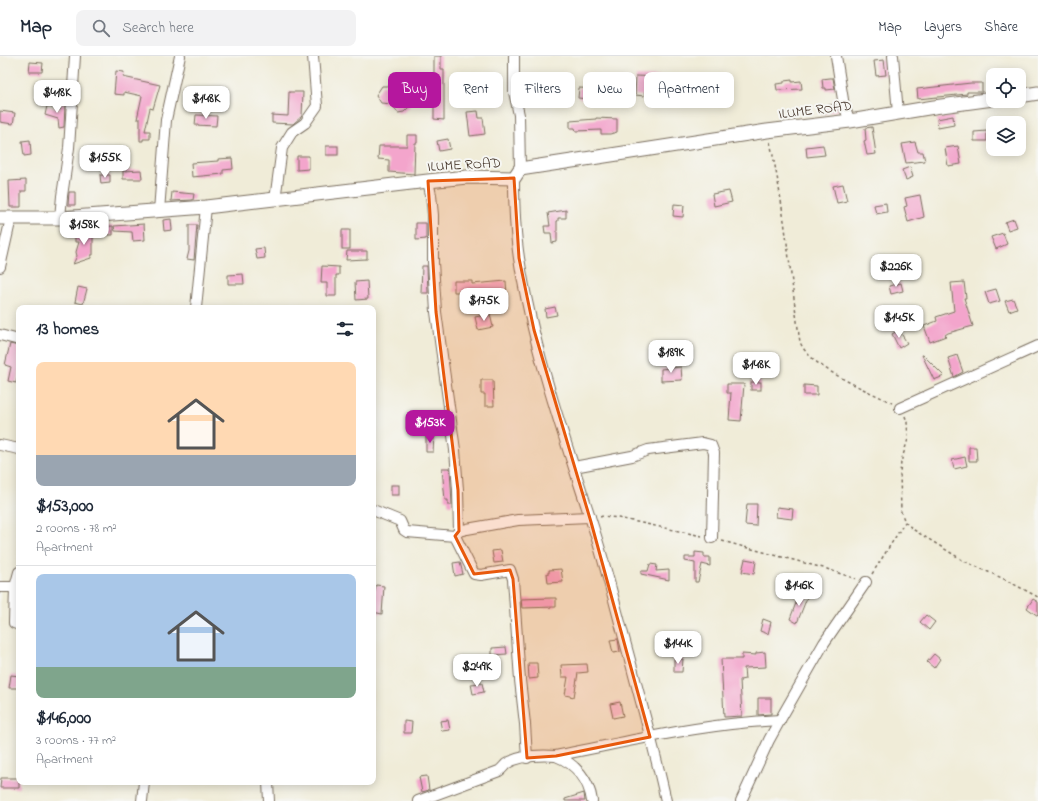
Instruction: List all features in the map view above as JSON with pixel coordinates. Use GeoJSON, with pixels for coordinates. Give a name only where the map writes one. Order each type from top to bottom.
{"type":"FeatureCollection","features":[{"type":"Feature","properties":{"kind":"street"},"geometry":{"type":"LineString","coordinates":[[60,218],[69,148],[75,56]]}},
{"type":"Feature","properties":{"kind":"street"},"geometry":{"type":"LineString","coordinates":[[159,211],[166,120],[180,56]]}},
{"type":"Feature","properties":{"kind":"street"},"geometry":{"type":"LineString","coordinates":[[275,200],[282,148],[292,132],[305,123],[317,106],[314,56]]}},
{"type":"Feature","properties":{"kind":"street"},"geometry":{"type":"LineString","coordinates":[[514,56],[514,92],[519,114],[514,210],[519,258],[543,366],[591,519],[666,801]]}},
{"type":"Feature","properties":{"kind":"street"},"geometry":{"type":"LineString","coordinates":[[836,56],[844,106],[850,121]]}},
{"type":"Feature","properties":{"kind":"street"},"geometry":{"type":"LineString","coordinates":[[893,56],[898,113]]}},
{"type":"Feature","properties":{"kind":"street"},"geometry":{"type":"LineString","coordinates":[[1026,95],[1038,93]]}},
{"type":"Feature","properties":{"kind":"street","name":"ILUME ROAD"},"geometry":{"type":"LineString","coordinates":[[5,218],[60,218],[206,207],[428,181],[517,173],[767,131],[850,121],[986,100]]}},
{"type":"Feature","properties":{"kind":"street"},"geometry":{"type":"LineString","coordinates":[[428,181],[433,215],[433,262],[436,312],[455,450],[458,490],[457,534],[474,574],[481,575],[510,570],[513,579],[527,758]]}},
{"type":"Feature","properties":{"kind":"street"},"geometry":{"type":"LineString","coordinates":[[196,305],[206,207]]}},
{"type":"Feature","properties":{"kind":"street"},"geometry":{"type":"LineString","coordinates":[[0,267],[5,218]]}},
{"type":"Feature","properties":{"kind":"street"},"geometry":{"type":"LineString","coordinates":[[0,335],[16,339]]}},
{"type":"Feature","properties":{"kind":"street"},"geometry":{"type":"LineString","coordinates":[[900,408],[1038,346]]}},
{"type":"Feature","properties":{"kind":"street"},"geometry":{"type":"LineString","coordinates":[[574,467],[632,456],[648,450],[703,442],[711,445],[714,453],[712,538]]}},
{"type":"Feature","properties":{"kind":"street"},"geometry":{"type":"LineString","coordinates":[[0,445],[16,448]]}},
{"type":"Feature","properties":{"kind":"street"},"geometry":{"type":"LineString","coordinates":[[376,511],[400,521],[404,530],[407,532],[457,534],[518,520],[591,519]]}},
{"type":"Feature","properties":{"kind":"street"},"geometry":{"type":"LineString","coordinates":[[741,801],[769,740],[780,720],[824,643],[866,582]]}},
{"type":"Feature","properties":{"kind":"street"},"geometry":{"type":"LineString","coordinates":[[16,583],[14,623],[16,624]]}},
{"type":"Feature","properties":{"kind":"street"},"geometry":{"type":"LineString","coordinates":[[0,587],[15,587]]}},
{"type":"Feature","properties":{"kind":"street"},"geometry":{"type":"LineString","coordinates":[[418,801],[499,771],[507,764],[527,758],[545,755],[556,756],[650,737],[732,724],[780,720]]}},
{"type":"Feature","properties":{"kind":"street"},"geometry":{"type":"LineString","coordinates":[[556,756],[565,760],[581,774],[588,785],[592,801]]}},
{"type":"Feature","properties":{"kind":"street"},"geometry":{"type":"LineString","coordinates":[[142,801],[144,785]]}},
{"type":"Feature","properties":{"kind":"street"},"geometry":{"type":"LineString","coordinates":[[268,785],[269,801]]}},
{"type":"Feature","properties":{"kind":"path"},"geometry":{"type":"LineString","coordinates":[[767,131],[778,179],[792,287],[802,349],[827,370],[900,408],[907,422],[908,429],[908,438],[901,462],[900,473],[901,512],[905,522],[914,530],[964,561],[1004,579],[1038,597]]}},
{"type":"Feature","properties":{"kind":"path"},"geometry":{"type":"LineString","coordinates":[[591,519],[603,516],[712,538],[826,569],[866,582],[905,522]]}},
{"type":"Feature","properties":{"kind":"highlighted area"},"geometry":{"type":"Polygon","coordinates":[[[514,178],[519,258],[534,330],[591,522],[650,737],[556,756],[527,758],[513,579],[510,570],[474,574],[455,536],[459,531],[458,490],[436,312],[428,181],[514,178]]]}},
{"type":"Feature","properties":{"kind":"building"},"geometry":{"type":"Polygon","coordinates":[[[434,56],[441,56],[441,69],[444,69],[444,120],[434,119],[434,108],[441,108],[441,72],[434,72],[434,56]]]}},
{"type":"Feature","properties":{"kind":"building"},"geometry":{"type":"Polygon","coordinates":[[[884,60],[886,75],[876,76],[874,61],[884,60]]]}},
{"type":"Feature","properties":{"kind":"building"},"geometry":{"type":"Polygon","coordinates":[[[30,62],[43,63],[42,72],[29,72],[30,62]]]}},
{"type":"Feature","properties":{"kind":"building"},"geometry":{"type":"Polygon","coordinates":[[[116,71],[124,72],[123,77],[160,85],[153,109],[150,108],[145,131],[150,131],[150,139],[143,139],[143,141],[140,141],[140,119],[137,119],[142,96],[124,92],[124,95],[114,94],[116,71]]]}},
{"type":"Feature","properties":{"kind":"building"},"geometry":{"type":"Polygon","coordinates":[[[636,76],[644,76],[644,96],[636,95],[636,76]]]}},
{"type":"Feature","properties":{"kind":"building"},"geometry":{"type":"Polygon","coordinates":[[[833,78],[835,89],[826,90],[826,88],[823,88],[822,79],[833,78]]]}},
{"type":"Feature","properties":{"kind":"building"},"geometry":{"type":"Polygon","coordinates":[[[792,80],[792,82],[801,81],[802,89],[777,90],[776,84],[792,80]]]}},
{"type":"Feature","properties":{"kind":"building"},"geometry":{"type":"Polygon","coordinates":[[[982,83],[982,92],[967,92],[967,94],[918,99],[917,89],[982,83]]]}},
{"type":"Feature","properties":{"kind":"building"},"geometry":{"type":"Polygon","coordinates":[[[382,86],[388,86],[388,104],[381,103],[376,95],[382,86]]]}},
{"type":"Feature","properties":{"kind":"building"},"geometry":{"type":"Polygon","coordinates":[[[579,88],[583,88],[583,99],[578,98],[579,88]]]}},
{"type":"Feature","properties":{"kind":"building"},"geometry":{"type":"Polygon","coordinates":[[[289,92],[303,92],[302,116],[293,124],[272,123],[272,115],[288,116],[289,92]]]}},
{"type":"Feature","properties":{"kind":"building"},"geometry":{"type":"Polygon","coordinates":[[[65,104],[64,127],[59,128],[58,119],[45,115],[47,106],[60,110],[60,105],[65,104]]]}},
{"type":"Feature","properties":{"kind":"building"},"geometry":{"type":"Polygon","coordinates":[[[837,104],[839,110],[822,114],[821,106],[837,104]]]}},
{"type":"Feature","properties":{"kind":"building"},"geometry":{"type":"Polygon","coordinates":[[[395,108],[408,108],[404,112],[398,113],[395,108]]]}},
{"type":"Feature","properties":{"kind":"building"},"geometry":{"type":"Polygon","coordinates":[[[0,111],[15,113],[13,124],[0,122],[0,111]]]}},
{"type":"Feature","properties":{"kind":"building"},"geometry":{"type":"Polygon","coordinates":[[[478,111],[479,118],[483,118],[485,134],[470,136],[467,112],[478,111]]]}},
{"type":"Feature","properties":{"kind":"building"},"geometry":{"type":"Polygon","coordinates":[[[196,115],[217,116],[216,126],[195,125],[196,115]]]}},
{"type":"Feature","properties":{"kind":"building"},"geometry":{"type":"Polygon","coordinates":[[[953,116],[954,125],[938,128],[937,119],[953,116]]]}},
{"type":"Feature","properties":{"kind":"building"},"geometry":{"type":"Polygon","coordinates":[[[596,118],[617,119],[617,132],[601,134],[601,130],[576,131],[575,128],[570,128],[570,121],[596,118]]]}},
{"type":"Feature","properties":{"kind":"building"},"geometry":{"type":"Polygon","coordinates":[[[872,127],[876,154],[867,155],[864,141],[866,140],[865,128],[872,127]]]}},
{"type":"Feature","properties":{"kind":"building"},"geometry":{"type":"Polygon","coordinates":[[[986,131],[986,141],[974,141],[974,132],[986,131]]]}},
{"type":"Feature","properties":{"kind":"building"},"geometry":{"type":"Polygon","coordinates":[[[407,135],[417,135],[417,143],[415,143],[414,174],[389,172],[389,160],[378,159],[379,146],[407,146],[407,135]]]}},
{"type":"Feature","properties":{"kind":"building"},"geometry":{"type":"Polygon","coordinates":[[[448,139],[450,149],[439,151],[437,141],[448,139]]]}},
{"type":"Feature","properties":{"kind":"building"},"geometry":{"type":"Polygon","coordinates":[[[30,140],[31,155],[24,156],[22,141],[30,140]]]}},
{"type":"Feature","properties":{"kind":"building"},"geometry":{"type":"Polygon","coordinates":[[[915,142],[918,152],[923,152],[925,161],[906,163],[902,144],[915,142]]]}},
{"type":"Feature","properties":{"kind":"building"},"geometry":{"type":"Polygon","coordinates":[[[823,145],[825,155],[807,157],[806,147],[823,145]]]}},
{"type":"Feature","properties":{"kind":"building"},"geometry":{"type":"Polygon","coordinates":[[[326,146],[338,146],[338,155],[326,155],[326,146]]]}},
{"type":"Feature","properties":{"kind":"building"},"geometry":{"type":"Polygon","coordinates":[[[958,146],[961,164],[948,166],[945,148],[958,146]]]}},
{"type":"Feature","properties":{"kind":"building"},"geometry":{"type":"Polygon","coordinates":[[[297,156],[309,156],[309,169],[297,170],[297,156]]]}},
{"type":"Feature","properties":{"kind":"building"},"geometry":{"type":"Polygon","coordinates":[[[232,158],[233,169],[223,170],[223,174],[192,177],[191,163],[218,161],[218,159],[232,158]]]}},
{"type":"Feature","properties":{"kind":"building"},"geometry":{"type":"Polygon","coordinates":[[[910,167],[913,177],[906,180],[902,170],[910,167]]]}},
{"type":"Feature","properties":{"kind":"building"},"geometry":{"type":"Polygon","coordinates":[[[141,170],[142,179],[123,179],[123,171],[141,170]]]}},
{"type":"Feature","properties":{"kind":"building"},"geometry":{"type":"Polygon","coordinates":[[[100,175],[110,175],[110,183],[101,184],[100,175]]]}},
{"type":"Feature","properties":{"kind":"building"},"geometry":{"type":"Polygon","coordinates":[[[26,180],[26,191],[21,191],[21,207],[10,207],[9,181],[26,180]]]}},
{"type":"Feature","properties":{"kind":"building"},"geometry":{"type":"Polygon","coordinates":[[[843,184],[847,201],[837,203],[833,186],[843,184]]]}},
{"type":"Feature","properties":{"kind":"building"},"geometry":{"type":"Polygon","coordinates":[[[729,191],[732,202],[714,206],[712,194],[729,191]]]}},
{"type":"Feature","properties":{"kind":"building"},"geometry":{"type":"Polygon","coordinates":[[[69,192],[75,192],[75,205],[68,205],[69,192]]]}},
{"type":"Feature","properties":{"kind":"building"},"geometry":{"type":"Polygon","coordinates":[[[172,192],[194,194],[193,200],[171,201],[172,192]]]}},
{"type":"Feature","properties":{"kind":"building"},"geometry":{"type":"Polygon","coordinates":[[[920,195],[924,217],[908,222],[904,207],[907,206],[905,198],[920,195]]]}},
{"type":"Feature","properties":{"kind":"building"},"geometry":{"type":"Polygon","coordinates":[[[886,203],[887,212],[876,214],[874,205],[886,203]]]}},
{"type":"Feature","properties":{"kind":"building"},"geometry":{"type":"Polygon","coordinates":[[[674,204],[684,205],[683,217],[673,216],[674,204]]]}},
{"type":"Feature","properties":{"kind":"building"},"geometry":{"type":"Polygon","coordinates":[[[566,210],[566,218],[558,218],[557,242],[552,243],[551,233],[545,233],[544,226],[550,226],[548,213],[566,210]]]}},
{"type":"Feature","properties":{"kind":"building"},"geometry":{"type":"Polygon","coordinates":[[[171,219],[172,230],[164,231],[163,220],[171,219]]]}},
{"type":"Feature","properties":{"kind":"building"},"geometry":{"type":"Polygon","coordinates":[[[1014,219],[1017,227],[1008,230],[1005,222],[1014,219]]]}},
{"type":"Feature","properties":{"kind":"building"},"geometry":{"type":"Polygon","coordinates":[[[416,223],[426,223],[426,239],[416,240],[416,223]]]}},
{"type":"Feature","properties":{"kind":"building"},"geometry":{"type":"Polygon","coordinates":[[[144,224],[145,240],[133,241],[132,232],[115,231],[114,226],[144,224]]]}},
{"type":"Feature","properties":{"kind":"building"},"geometry":{"type":"Polygon","coordinates":[[[189,225],[197,225],[194,260],[187,259],[189,251],[189,225]]]}},
{"type":"Feature","properties":{"kind":"building"},"geometry":{"type":"Polygon","coordinates":[[[113,226],[113,235],[97,235],[97,227],[113,226]]]}},
{"type":"Feature","properties":{"kind":"building"},"geometry":{"type":"Polygon","coordinates":[[[342,230],[350,230],[350,249],[342,249],[342,230]]]}},
{"type":"Feature","properties":{"kind":"building"},"geometry":{"type":"Polygon","coordinates":[[[75,232],[93,232],[93,255],[91,255],[91,258],[73,264],[77,256],[76,252],[79,242],[75,242],[75,232]]]}},
{"type":"Feature","properties":{"kind":"building"},"geometry":{"type":"Polygon","coordinates":[[[1003,233],[1007,244],[996,249],[991,237],[1003,233]]]}},
{"type":"Feature","properties":{"kind":"building"},"geometry":{"type":"Polygon","coordinates":[[[264,248],[265,258],[257,259],[255,249],[264,248]]]}},
{"type":"Feature","properties":{"kind":"building"},"geometry":{"type":"Polygon","coordinates":[[[347,251],[367,251],[367,259],[346,260],[347,251]]]}},
{"type":"Feature","properties":{"kind":"building"},"geometry":{"type":"Polygon","coordinates":[[[322,266],[339,267],[339,275],[336,275],[336,296],[327,296],[327,283],[321,283],[322,266]]]}},
{"type":"Feature","properties":{"kind":"building"},"geometry":{"type":"Polygon","coordinates":[[[422,266],[427,266],[428,293],[421,293],[422,266]]]}},
{"type":"Feature","properties":{"kind":"building"},"geometry":{"type":"Polygon","coordinates":[[[243,274],[244,284],[228,284],[228,275],[243,274]]]}},
{"type":"Feature","properties":{"kind":"building"},"geometry":{"type":"Polygon","coordinates":[[[367,281],[368,299],[356,300],[355,282],[367,281]]]}},
{"type":"Feature","properties":{"kind":"building"},"geometry":{"type":"Polygon","coordinates":[[[454,281],[472,281],[472,284],[506,281],[507,296],[485,297],[484,292],[454,292],[454,281]]]}},
{"type":"Feature","properties":{"kind":"building"},"geometry":{"type":"Polygon","coordinates":[[[964,282],[966,298],[964,298],[973,326],[948,333],[945,335],[946,336],[930,342],[924,326],[937,321],[936,317],[954,311],[951,283],[964,282]]]}},
{"type":"Feature","properties":{"kind":"building"},"geometry":{"type":"Polygon","coordinates":[[[901,283],[903,291],[891,294],[889,286],[901,283]]]}},
{"type":"Feature","properties":{"kind":"building"},"geometry":{"type":"Polygon","coordinates":[[[78,287],[87,289],[83,304],[75,302],[78,287]]]}},
{"type":"Feature","properties":{"kind":"building"},"geometry":{"type":"Polygon","coordinates":[[[996,289],[1000,301],[989,304],[985,292],[996,289]]]}},
{"type":"Feature","properties":{"kind":"building"},"geometry":{"type":"Polygon","coordinates":[[[1013,299],[1017,308],[1009,311],[1005,301],[1013,299]]]}},
{"type":"Feature","properties":{"kind":"building"},"geometry":{"type":"Polygon","coordinates":[[[555,307],[557,315],[546,317],[545,309],[555,307]]]}},
{"type":"Feature","properties":{"kind":"building"},"geometry":{"type":"Polygon","coordinates":[[[490,314],[493,327],[478,330],[475,317],[490,314]]]}},
{"type":"Feature","properties":{"kind":"building"},"geometry":{"type":"Polygon","coordinates":[[[899,330],[907,343],[899,348],[892,334],[899,330]]]}},
{"type":"Feature","properties":{"kind":"building"},"geometry":{"type":"Polygon","coordinates":[[[10,344],[16,345],[16,383],[8,381],[11,367],[5,365],[10,344]]]}},
{"type":"Feature","properties":{"kind":"building"},"geometry":{"type":"Polygon","coordinates":[[[923,355],[944,376],[934,380],[923,355]]]}},
{"type":"Feature","properties":{"kind":"building"},"geometry":{"type":"Polygon","coordinates":[[[957,355],[963,372],[954,377],[948,358],[957,355]]]}},
{"type":"Feature","properties":{"kind":"building"},"geometry":{"type":"Polygon","coordinates":[[[681,367],[682,380],[661,381],[661,369],[681,367]]]}},
{"type":"Feature","properties":{"kind":"building"},"geometry":{"type":"Polygon","coordinates":[[[481,380],[493,380],[494,406],[485,406],[485,394],[481,394],[481,380]]]}},
{"type":"Feature","properties":{"kind":"building"},"geometry":{"type":"Polygon","coordinates":[[[751,382],[761,382],[761,390],[751,390],[751,382]]]}},
{"type":"Feature","properties":{"kind":"building"},"geometry":{"type":"Polygon","coordinates":[[[727,384],[744,384],[741,421],[729,420],[731,393],[727,393],[727,384]]]}},
{"type":"Feature","properties":{"kind":"building"},"geometry":{"type":"Polygon","coordinates":[[[804,385],[817,386],[817,395],[804,395],[804,385]]]}},
{"type":"Feature","properties":{"kind":"building"},"geometry":{"type":"Polygon","coordinates":[[[426,437],[434,437],[433,452],[426,452],[426,437]]]}},
{"type":"Feature","properties":{"kind":"building"},"geometry":{"type":"Polygon","coordinates":[[[969,447],[976,447],[977,461],[969,461],[969,447]]]}},
{"type":"Feature","properties":{"kind":"building"},"geometry":{"type":"Polygon","coordinates":[[[965,457],[967,466],[954,469],[952,460],[965,457]]]}},
{"type":"Feature","properties":{"kind":"building"},"geometry":{"type":"Polygon","coordinates":[[[442,468],[450,468],[452,505],[448,505],[448,500],[445,500],[442,468]]]}},
{"type":"Feature","properties":{"kind":"building"},"geometry":{"type":"Polygon","coordinates":[[[391,485],[399,485],[399,495],[391,495],[391,485]]]}},
{"type":"Feature","properties":{"kind":"building"},"geometry":{"type":"Polygon","coordinates":[[[747,504],[757,504],[756,526],[745,525],[747,504]]]}},
{"type":"Feature","properties":{"kind":"building"},"geometry":{"type":"Polygon","coordinates":[[[777,507],[793,509],[792,519],[776,517],[777,507]]]}},
{"type":"Feature","properties":{"kind":"building"},"geometry":{"type":"Polygon","coordinates":[[[501,550],[503,562],[494,563],[492,551],[501,550]]]}},
{"type":"Feature","properties":{"kind":"building"},"geometry":{"type":"Polygon","coordinates":[[[695,552],[704,553],[704,557],[710,557],[710,566],[702,564],[698,582],[695,582],[695,563],[685,561],[685,557],[695,557],[695,552]]]}},
{"type":"Feature","properties":{"kind":"building"},"geometry":{"type":"Polygon","coordinates":[[[745,559],[756,561],[754,574],[742,572],[745,559]]]}},
{"type":"Feature","properties":{"kind":"building"},"geometry":{"type":"Polygon","coordinates":[[[460,562],[463,574],[455,576],[453,563],[460,562]]]}},
{"type":"Feature","properties":{"kind":"building"},"geometry":{"type":"Polygon","coordinates":[[[650,564],[657,565],[656,571],[669,570],[669,580],[641,574],[641,571],[648,571],[650,564]]]}},
{"type":"Feature","properties":{"kind":"building"},"geometry":{"type":"Polygon","coordinates":[[[561,569],[563,582],[548,583],[547,573],[549,573],[549,570],[561,569]]]}},
{"type":"Feature","properties":{"kind":"building"},"geometry":{"type":"Polygon","coordinates":[[[376,585],[384,586],[382,614],[376,613],[376,585]]]}},
{"type":"Feature","properties":{"kind":"building"},"geometry":{"type":"Polygon","coordinates":[[[800,592],[808,595],[797,623],[790,619],[800,592]]]}},
{"type":"Feature","properties":{"kind":"building"},"geometry":{"type":"Polygon","coordinates":[[[556,598],[556,607],[522,608],[521,599],[556,598]]]}},
{"type":"Feature","properties":{"kind":"building"},"geometry":{"type":"Polygon","coordinates":[[[1033,599],[1038,602],[1038,616],[1027,608],[1033,599]]]}},
{"type":"Feature","properties":{"kind":"building"},"geometry":{"type":"Polygon","coordinates":[[[926,615],[935,622],[929,630],[920,622],[926,615]]]}},
{"type":"Feature","properties":{"kind":"building"},"geometry":{"type":"Polygon","coordinates":[[[763,619],[771,622],[768,634],[760,631],[763,619]]]}},
{"type":"Feature","properties":{"kind":"building"},"geometry":{"type":"Polygon","coordinates":[[[618,639],[620,652],[613,653],[610,640],[618,639]]]}},
{"type":"Feature","properties":{"kind":"building"},"geometry":{"type":"Polygon","coordinates":[[[506,647],[507,654],[492,655],[492,648],[506,647]]]}},
{"type":"Feature","properties":{"kind":"building"},"geometry":{"type":"Polygon","coordinates":[[[765,652],[766,667],[744,668],[745,679],[740,680],[742,716],[724,717],[721,659],[742,659],[742,654],[756,655],[756,653],[765,652]]]}},
{"type":"Feature","properties":{"kind":"building"},"geometry":{"type":"Polygon","coordinates":[[[934,654],[940,659],[934,668],[927,662],[934,654]]]}},
{"type":"Feature","properties":{"kind":"building"},"geometry":{"type":"Polygon","coordinates":[[[674,659],[683,659],[682,672],[674,672],[674,659]]]}},
{"type":"Feature","properties":{"kind":"building"},"geometry":{"type":"Polygon","coordinates":[[[528,663],[537,663],[538,678],[529,679],[528,663]]]}},
{"type":"Feature","properties":{"kind":"building"},"geometry":{"type":"Polygon","coordinates":[[[587,664],[588,672],[578,673],[574,697],[565,695],[568,677],[562,677],[561,665],[587,664]]]}},
{"type":"Feature","properties":{"kind":"building"},"geometry":{"type":"Polygon","coordinates":[[[11,675],[16,676],[16,688],[9,688],[11,675]]]}},
{"type":"Feature","properties":{"kind":"building"},"geometry":{"type":"Polygon","coordinates":[[[482,683],[484,692],[473,694],[471,684],[482,683]]]}},
{"type":"Feature","properties":{"kind":"building"},"geometry":{"type":"Polygon","coordinates":[[[758,698],[771,698],[771,714],[758,715],[758,698]]]}},
{"type":"Feature","properties":{"kind":"building"},"geometry":{"type":"Polygon","coordinates":[[[620,702],[623,716],[613,718],[610,704],[620,702]]]}},
{"type":"Feature","properties":{"kind":"building"},"geometry":{"type":"Polygon","coordinates":[[[448,720],[450,730],[442,731],[440,721],[448,720]]]}},
{"type":"Feature","properties":{"kind":"building"},"geometry":{"type":"Polygon","coordinates":[[[404,721],[412,722],[411,733],[404,733],[404,721]]]}},
{"type":"Feature","properties":{"kind":"building"},"geometry":{"type":"Polygon","coordinates":[[[427,776],[429,790],[422,792],[419,777],[427,776]]]}},
{"type":"Feature","properties":{"kind":"building"},"geometry":{"type":"Polygon","coordinates":[[[1,778],[16,778],[16,785],[19,785],[19,788],[0,788],[1,778]]]}},
{"type":"Feature","properties":{"kind":"building"},"geometry":{"type":"Polygon","coordinates":[[[584,793],[585,801],[565,801],[565,799],[584,793]]]}}]}
